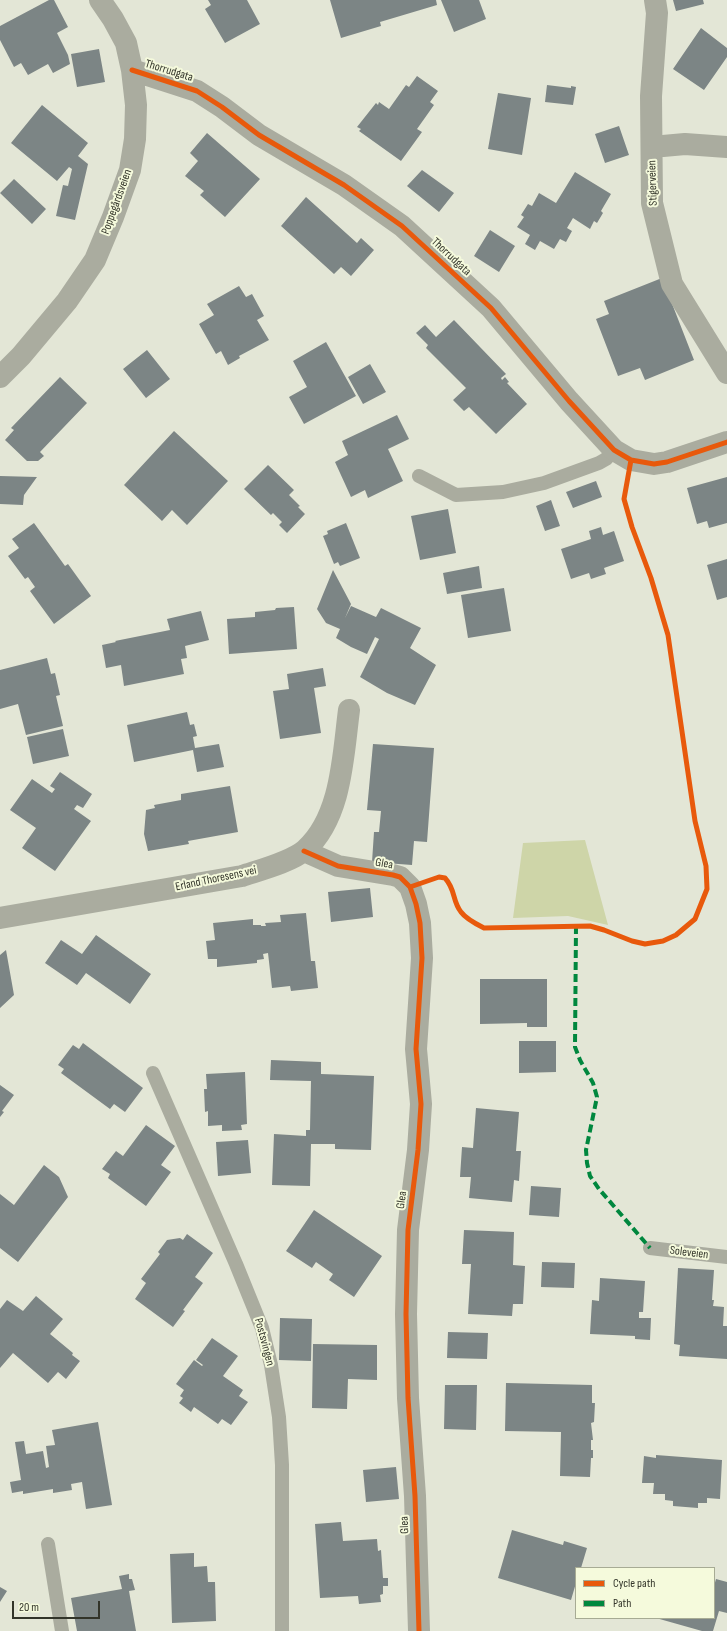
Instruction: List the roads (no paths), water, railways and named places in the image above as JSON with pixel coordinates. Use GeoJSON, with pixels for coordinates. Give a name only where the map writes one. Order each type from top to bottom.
{"type":"FeatureCollection","features":[{"type":"Feature","properties":{"kind":"street","name":"Poppegårdsveien"},"geometry":{"type":"LineString","coordinates":[[0,377],[21,356],[67,301],[95,260],[130,170],[135,139],[136,105],[132,70],[126,43],[113,19],[100,0]]}},
{"type":"Feature","properties":{"kind":"street","name":"Stigerveien"},"geometry":{"type":"LineString","coordinates":[[655,0],[656,13],[651,96],[652,204],[672,284],[727,373]]}},
{"type":"Feature","properties":{"kind":"street","name":"Thorrudgata"},"geometry":{"type":"LineString","coordinates":[[132,70],[197,91],[222,107],[259,135],[344,185],[402,226],[491,308],[569,401],[614,450],[631,460],[654,464],[667,462],[727,442]]}},
{"type":"Feature","properties":{"kind":"street"},"geometry":{"type":"LineString","coordinates":[[652,147],[685,144],[727,147]]}},
{"type":"Feature","properties":{"kind":"street","name":"Erland Thoresens vei"},"geometry":{"type":"LineString","coordinates":[[0,918],[242,876],[270,867],[304,851],[317,836],[326,820],[340,781],[349,710]]}},
{"type":"Feature","properties":{"kind":"street","name":"Glea"},"geometry":{"type":"LineString","coordinates":[[304,851],[338,866],[392,875],[400,878],[410,887],[416,904],[420,923],[422,958],[416,1049],[421,1104],[418,1150],[408,1230],[406,1314],[408,1398],[414,1496],[419,1631]]}},
{"type":"Feature","properties":{"kind":"lane"},"geometry":{"type":"LineString","coordinates":[[419,476],[456,495],[503,492],[544,483],[599,463],[606,459],[614,450]]}},
{"type":"Feature","properties":{"kind":"lane","name":"Postsvingen"},"geometry":{"type":"LineString","coordinates":[[153,1073],[236,1264],[262,1328],[271,1365],[279,1416],[282,1465],[282,1631]]}},
{"type":"Feature","properties":{"kind":"lane","name":"Soleveien"},"geometry":{"type":"LineString","coordinates":[[650,1248],[727,1257]]}},
{"type":"Feature","properties":{"kind":"lane"},"geometry":{"type":"LineString","coordinates":[[48,1544],[62,1631]]}}]}
